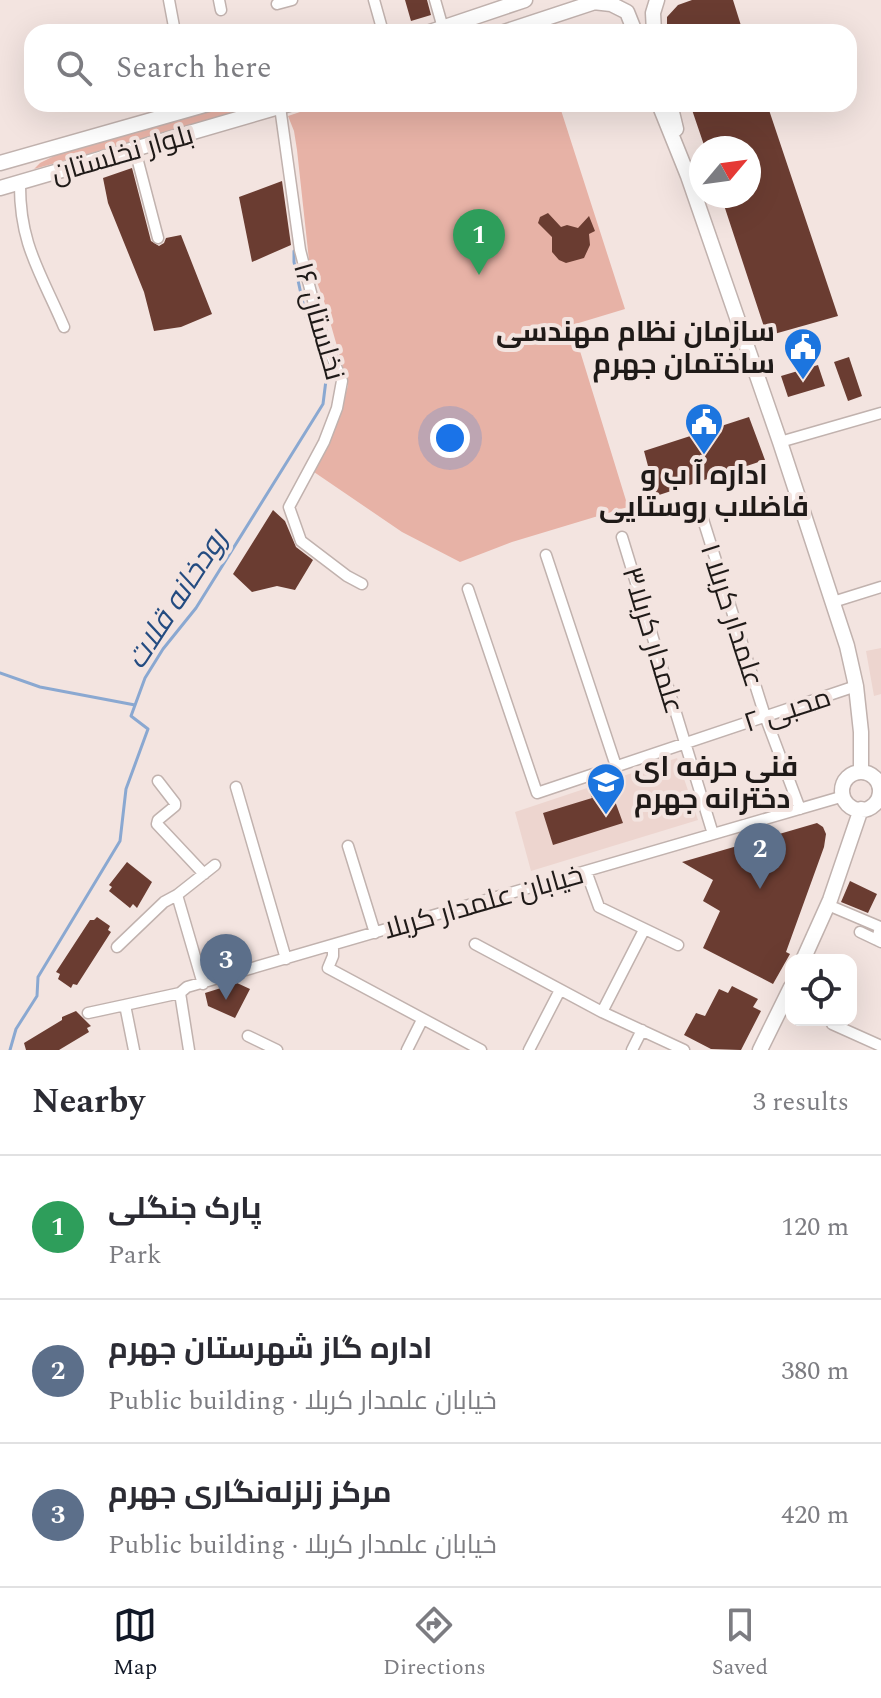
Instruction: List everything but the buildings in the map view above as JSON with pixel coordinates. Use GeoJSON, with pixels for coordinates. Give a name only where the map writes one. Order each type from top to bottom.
{"type":"FeatureCollection","features":[{"type":"Feature","properties":{"kind":"main road"},"geometry":{"type":"LineString","coordinates":[[452,24],[525,0]]}},
{"type":"Feature","properties":{"kind":"main road"},"geometry":{"type":"LineString","coordinates":[[654,24],[657,0]]}},
{"type":"Feature","properties":{"kind":"main road"},"geometry":{"type":"LineString","coordinates":[[528,24],[596,1],[627,12],[632,24]]}},
{"type":"Feature","properties":{"kind":"main road","name":"بلوار نخلستان"},"geometry":{"type":"LineString","coordinates":[[0,163],[170,112]]}},
{"type":"Feature","properties":{"kind":"main road","name":"بلوار نخلستان"},"geometry":{"type":"LineString","coordinates":[[0,188],[264,112]]}},
{"type":"Feature","properties":{"kind":"main road"},"geometry":{"type":"LineString","coordinates":[[662,112],[688,176],[847,646],[856,686],[861,772]]}},
{"type":"Feature","properties":{"kind":"main road"},"geometry":{"type":"LineString","coordinates":[[672,112],[688,176]]}},
{"type":"Feature","properties":{"kind":"main road"},"geometry":{"type":"LineString","coordinates":[[22,157],[25,181]]}},
{"type":"Feature","properties":{"kind":"main road"},"geometry":{"type":"LineString","coordinates":[[861,772],[873,776],[880,786],[876,803],[861,809],[850,806],[844,796],[846,780],[861,772]]}},
{"type":"Feature","properties":{"kind":"main road"},"geometry":{"type":"LineString","coordinates":[[806,954],[828,905],[861,809]]}},
{"type":"Feature","properties":{"kind":"main road"},"geometry":{"type":"LineString","coordinates":[[760,1050],[785,999]]}},
{"type":"Feature","properties":{"kind":"street"},"geometry":{"type":"LineString","coordinates":[[169,0],[174,24]]}},
{"type":"Feature","properties":{"kind":"street"},"geometry":{"type":"LineString","coordinates":[[277,4],[292,0]]}},
{"type":"Feature","properties":{"kind":"street"},"geometry":{"type":"LineString","coordinates":[[374,0],[381,24]]}},
{"type":"Feature","properties":{"kind":"street"},"geometry":{"type":"LineString","coordinates":[[435,0],[436,24]]}},
{"type":"Feature","properties":{"kind":"street","name":"نخلستان ۱۶"},"geometry":{"type":"LineString","coordinates":[[285,112],[300,250],[321,331],[342,381],[337,408],[324,442],[289,507],[301,541],[362,584]]}},
{"type":"Feature","properties":{"kind":"street"},"geometry":{"type":"LineString","coordinates":[[135,150],[158,238]]}},
{"type":"Feature","properties":{"kind":"street"},"geometry":{"type":"LineString","coordinates":[[25,181],[19,212],[27,246],[64,327]]}},
{"type":"Feature","properties":{"kind":"street"},"geometry":{"type":"LineString","coordinates":[[780,442],[881,413]]}},
{"type":"Feature","properties":{"kind":"street","name":"علمدار کربلا ۱"},"geometry":{"type":"LineString","coordinates":[[700,510],[765,716],[800,809]]}},
{"type":"Feature","properties":{"kind":"street","name":"علمدار کربلا۳"},"geometry":{"type":"LineString","coordinates":[[622,537],[713,834]]}},
{"type":"Feature","properties":{"kind":"street"},"geometry":{"type":"LineString","coordinates":[[546,555],[616,766]]}},
{"type":"Feature","properties":{"kind":"street"},"geometry":{"type":"LineString","coordinates":[[833,602],[881,587]]}},
{"type":"Feature","properties":{"kind":"street","name":"محبی ۲"},"geometry":{"type":"LineString","coordinates":[[468,589],[537,793],[856,686]]}},
{"type":"Feature","properties":{"kind":"street"},"geometry":{"type":"LineString","coordinates":[[158,781],[175,806],[157,824],[204,874]]}},
{"type":"Feature","properties":{"kind":"street"},"geometry":{"type":"LineString","coordinates":[[236,787],[286,959]]}},
{"type":"Feature","properties":{"kind":"street","name":"خیابان علمدار کربلا"},"geometry":{"type":"LineString","coordinates":[[88,1013],[180,993],[187,987],[844,796]]}},
{"type":"Feature","properties":{"kind":"street"},"geometry":{"type":"LineString","coordinates":[[348,846],[375,933]]}},
{"type":"Feature","properties":{"kind":"street"},"geometry":{"type":"LineString","coordinates":[[117,947],[164,902],[215,865]]}},
{"type":"Feature","properties":{"kind":"street"},"geometry":{"type":"LineString","coordinates":[[586,871],[599,907],[678,945]]}},
{"type":"Feature","properties":{"kind":"street"},"geometry":{"type":"LineString","coordinates":[[177,895],[203,984]]}},
{"type":"Feature","properties":{"kind":"street"},"geometry":{"type":"LineString","coordinates":[[828,905],[880,927],[879,941],[860,932]]}},
{"type":"Feature","properties":{"kind":"street"},"geometry":{"type":"LineString","coordinates":[[602,1012],[644,930]]}},
{"type":"Feature","properties":{"kind":"street"},"geometry":{"type":"LineString","coordinates":[[475,944],[602,1012],[684,1050]]}},
{"type":"Feature","properties":{"kind":"street"},"geometry":{"type":"LineString","coordinates":[[333,945],[328,968],[481,1050]]}},
{"type":"Feature","properties":{"kind":"street"},"geometry":{"type":"LineString","coordinates":[[529,1050],[560,990]]}},
{"type":"Feature","properties":{"kind":"street"},"geometry":{"type":"LineString","coordinates":[[180,993],[189,1050]]}},
{"type":"Feature","properties":{"kind":"street"},"geometry":{"type":"LineString","coordinates":[[125,1005],[134,1050]]}},
{"type":"Feature","properties":{"kind":"street"},"geometry":{"type":"LineString","coordinates":[[407,1050],[422,1020]]}},
{"type":"Feature","properties":{"kind":"street"},"geometry":{"type":"LineString","coordinates":[[837,1026],[880,1042]]}},
{"type":"Feature","properties":{"kind":"street"},"geometry":{"type":"LineString","coordinates":[[632,1050],[642,1030]]}},
{"type":"Feature","properties":{"kind":"street"},"geometry":{"type":"LineString","coordinates":[[248,1036],[277,1050]]}},
{"type":"Feature","properties":{"kind":"shaded area"},"geometry":{"type":"Polygon","coordinates":[[[205,112],[233,112],[34,169],[58,154],[205,112]]]}},
{"type":"Feature","properties":{"kind":"shaded area"},"geometry":{"type":"Polygon","coordinates":[[[300,112],[562,112],[625,309],[572,325],[628,507],[512,542],[460,562],[402,532],[314,472],[340,415],[348,385],[309,260],[297,150],[288,116],[300,112]]]}},
{"type":"Feature","properties":{"kind":"shaded area"},"geometry":{"type":"Polygon","coordinates":[[[881,648],[881,694],[874,696],[866,651],[881,648]]]}},
{"type":"Feature","properties":{"kind":"shaded area","name":"فنی حرفه ای دخترانه جهرم"},"geometry":{"type":"Polygon","coordinates":[[[677,758],[698,820],[531,871],[515,812],[677,758]]]}},
{"type":"Feature","properties":{"kind":"waterway","name":"رودخانه قلات"},"geometry":{"type":"LineString","coordinates":[[10,1050],[16,1029],[37,996],[38,977],[120,841],[126,789],[148,729],[131,716],[145,678],[163,649],[196,608],[323,404],[327,372],[306,317],[294,251]]}},
{"type":"Feature","properties":{"kind":"waterway"},"geometry":{"type":"LineString","coordinates":[[0,673],[40,687],[135,705]]}},
{"type":"Feature","properties":{"kind":"place","name":"پارک جنگلی"},"geometry":{"type":"Point","coordinates":[479,275]}},
{"type":"Feature","properties":{"kind":"place","name":"سازمان نظام مهندسی ساختمان جهرم"},"geometry":{"type":"Point","coordinates":[803,381]}},
{"type":"Feature","properties":{"kind":"place","name":"اداره آ ب و فاضلاب روستایی"},"geometry":{"type":"Point","coordinates":[704,456]}},
{"type":"Feature","properties":{"kind":"place","name":"فنی حرفه ای دخترانه جهرم"},"geometry":{"type":"Point","coordinates":[606,816]}},
{"type":"Feature","properties":{"kind":"place","name":"اداره گاز شهرستان جهرم"},"geometry":{"type":"Point","coordinates":[760,889]}},
{"type":"Feature","properties":{"kind":"place","name":"مرکز زلزله‌نگاری جهرم"},"geometry":{"type":"Point","coordinates":[226,1000]}}]}
